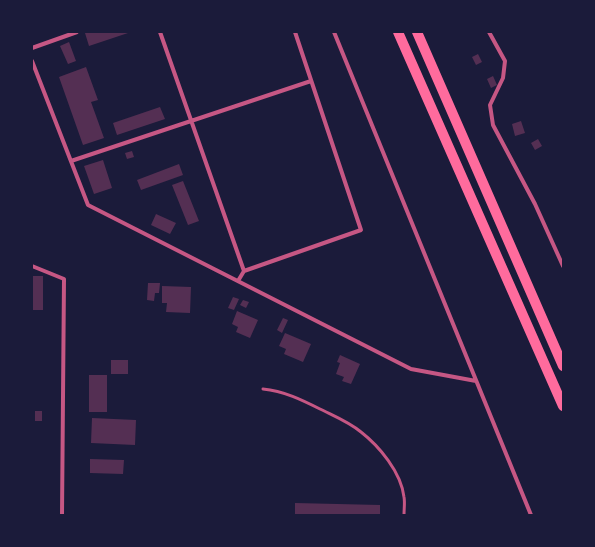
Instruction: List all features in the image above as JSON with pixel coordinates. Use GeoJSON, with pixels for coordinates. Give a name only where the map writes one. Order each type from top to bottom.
{"type":"FeatureCollection","features":[{"type":"Feature","properties":{"kind":"highway"},"geometry":{"type":"LineString","coordinates":[[398,32],[563,406]]}},
{"type":"Feature","properties":{"kind":"highway"},"geometry":{"type":"LineString","coordinates":[[417,32],[563,366]]}},
{"type":"Feature","properties":{"kind":"street"},"geometry":{"type":"LineString","coordinates":[[32,48],[77,32]]}},
{"type":"Feature","properties":{"kind":"street"},"geometry":{"type":"LineString","coordinates":[[160,32],[244,271]]}},
{"type":"Feature","properties":{"kind":"street"},"geometry":{"type":"LineString","coordinates":[[238,281],[244,271],[361,230],[295,32]]}},
{"type":"Feature","properties":{"kind":"street"},"geometry":{"type":"LineString","coordinates":[[334,32],[531,515]]}},
{"type":"Feature","properties":{"kind":"street"},"geometry":{"type":"LineString","coordinates":[[489,32],[505,61],[503,78],[490,105],[494,125],[535,204],[563,266]]}},
{"type":"Feature","properties":{"kind":"street"},"geometry":{"type":"LineString","coordinates":[[32,61],[88,205],[411,369],[476,381]]}},
{"type":"Feature","properties":{"kind":"street"},"geometry":{"type":"LineString","coordinates":[[71,161],[311,81]]}},
{"type":"Feature","properties":{"kind":"street"},"geometry":{"type":"LineString","coordinates":[[32,266],[64,279],[62,515]]}},
{"type":"Feature","properties":{"kind":"lane"},"geometry":{"type":"LineString","coordinates":[[263,389],[277,390],[301,399],[341,419],[361,432],[391,465],[403,491],[404,515]]}},
{"type":"Feature","properties":{"kind":"building"},"geometry":{"type":"Polygon","coordinates":[[[131,32],[89,46],[85,33],[131,32]]]}},
{"type":"Feature","properties":{"kind":"building"},"geometry":{"type":"Polygon","coordinates":[[[69,42],[76,61],[68,64],[60,46],[69,42]]]}},
{"type":"Feature","properties":{"kind":"building"},"geometry":{"type":"Polygon","coordinates":[[[478,54],[482,62],[476,65],[472,57],[478,54]]]}},
{"type":"Feature","properties":{"kind":"building"},"geometry":{"type":"Polygon","coordinates":[[[86,67],[98,100],[91,102],[104,138],[83,145],[59,77],[86,67]]]}},
{"type":"Feature","properties":{"kind":"building"},"geometry":{"type":"Polygon","coordinates":[[[493,76],[497,85],[491,88],[487,79],[493,76]]]}},
{"type":"Feature","properties":{"kind":"building"},"geometry":{"type":"Polygon","coordinates":[[[160,107],[165,119],[117,135],[113,123],[160,107]]]}},
{"type":"Feature","properties":{"kind":"building"},"geometry":{"type":"Polygon","coordinates":[[[521,121],[525,133],[515,136],[512,124],[521,121]]]}},
{"type":"Feature","properties":{"kind":"building"},"geometry":{"type":"Polygon","coordinates":[[[538,139],[542,146],[535,150],[531,143],[538,139]]]}},
{"type":"Feature","properties":{"kind":"building"},"geometry":{"type":"Polygon","coordinates":[[[132,151],[134,157],[127,159],[125,153],[132,151]]]}},
{"type":"Feature","properties":{"kind":"building"},"geometry":{"type":"Polygon","coordinates":[[[103,160],[112,188],[94,194],[84,166],[103,160]]]}},
{"type":"Feature","properties":{"kind":"building"},"geometry":{"type":"Polygon","coordinates":[[[179,164],[183,175],[141,190],[137,180],[179,164]]]}},
{"type":"Feature","properties":{"kind":"building"},"geometry":{"type":"Polygon","coordinates":[[[183,181],[199,221],[188,225],[172,185],[183,181]]]}},
{"type":"Feature","properties":{"kind":"building"},"geometry":{"type":"Polygon","coordinates":[[[156,214],[176,223],[170,234],[151,225],[156,214]]]}},
{"type":"Feature","properties":{"kind":"building"},"geometry":{"type":"Polygon","coordinates":[[[32,276],[43,276],[43,310],[32,310],[32,276]]]}},
{"type":"Feature","properties":{"kind":"building"},"geometry":{"type":"Polygon","coordinates":[[[148,283],[160,283],[159,293],[155,293],[154,301],[147,300],[148,283]]]}},
{"type":"Feature","properties":{"kind":"building"},"geometry":{"type":"Polygon","coordinates":[[[162,286],[191,287],[190,313],[166,312],[167,303],[162,303],[162,286]]]}},
{"type":"Feature","properties":{"kind":"building"},"geometry":{"type":"Polygon","coordinates":[[[233,297],[239,299],[234,310],[228,308],[233,297]]]}},
{"type":"Feature","properties":{"kind":"building"},"geometry":{"type":"Polygon","coordinates":[[[243,300],[249,302],[246,308],[240,305],[243,300]]]}},
{"type":"Feature","properties":{"kind":"building"},"geometry":{"type":"Polygon","coordinates":[[[237,311],[258,320],[250,338],[236,332],[238,327],[232,324],[237,311]]]}},
{"type":"Feature","properties":{"kind":"building"},"geometry":{"type":"Polygon","coordinates":[[[283,318],[288,320],[282,333],[277,330],[283,318]]]}},
{"type":"Feature","properties":{"kind":"building"},"geometry":{"type":"Polygon","coordinates":[[[285,333],[311,344],[303,362],[284,354],[286,349],[279,346],[285,333]]]}},
{"type":"Feature","properties":{"kind":"building"},"geometry":{"type":"Polygon","coordinates":[[[340,355],[360,364],[351,384],[342,381],[344,377],[336,374],[340,363],[337,362],[340,355]]]}},
{"type":"Feature","properties":{"kind":"building"},"geometry":{"type":"Polygon","coordinates":[[[111,360],[128,360],[128,374],[111,374],[111,360]]]}},
{"type":"Feature","properties":{"kind":"building"},"geometry":{"type":"Polygon","coordinates":[[[89,375],[107,375],[107,412],[89,412],[89,375]]]}},
{"type":"Feature","properties":{"kind":"building"},"geometry":{"type":"Polygon","coordinates":[[[35,411],[42,411],[42,421],[35,421],[35,411]]]}},
{"type":"Feature","properties":{"kind":"building"},"geometry":{"type":"Polygon","coordinates":[[[92,418],[136,420],[135,445],[91,443],[92,418]]]}},
{"type":"Feature","properties":{"kind":"building"},"geometry":{"type":"Polygon","coordinates":[[[90,459],[124,460],[123,474],[90,473],[90,459]]]}},
{"type":"Feature","properties":{"kind":"building"},"geometry":{"type":"Polygon","coordinates":[[[295,503],[380,505],[380,515],[295,515],[295,503]]]}}]}
